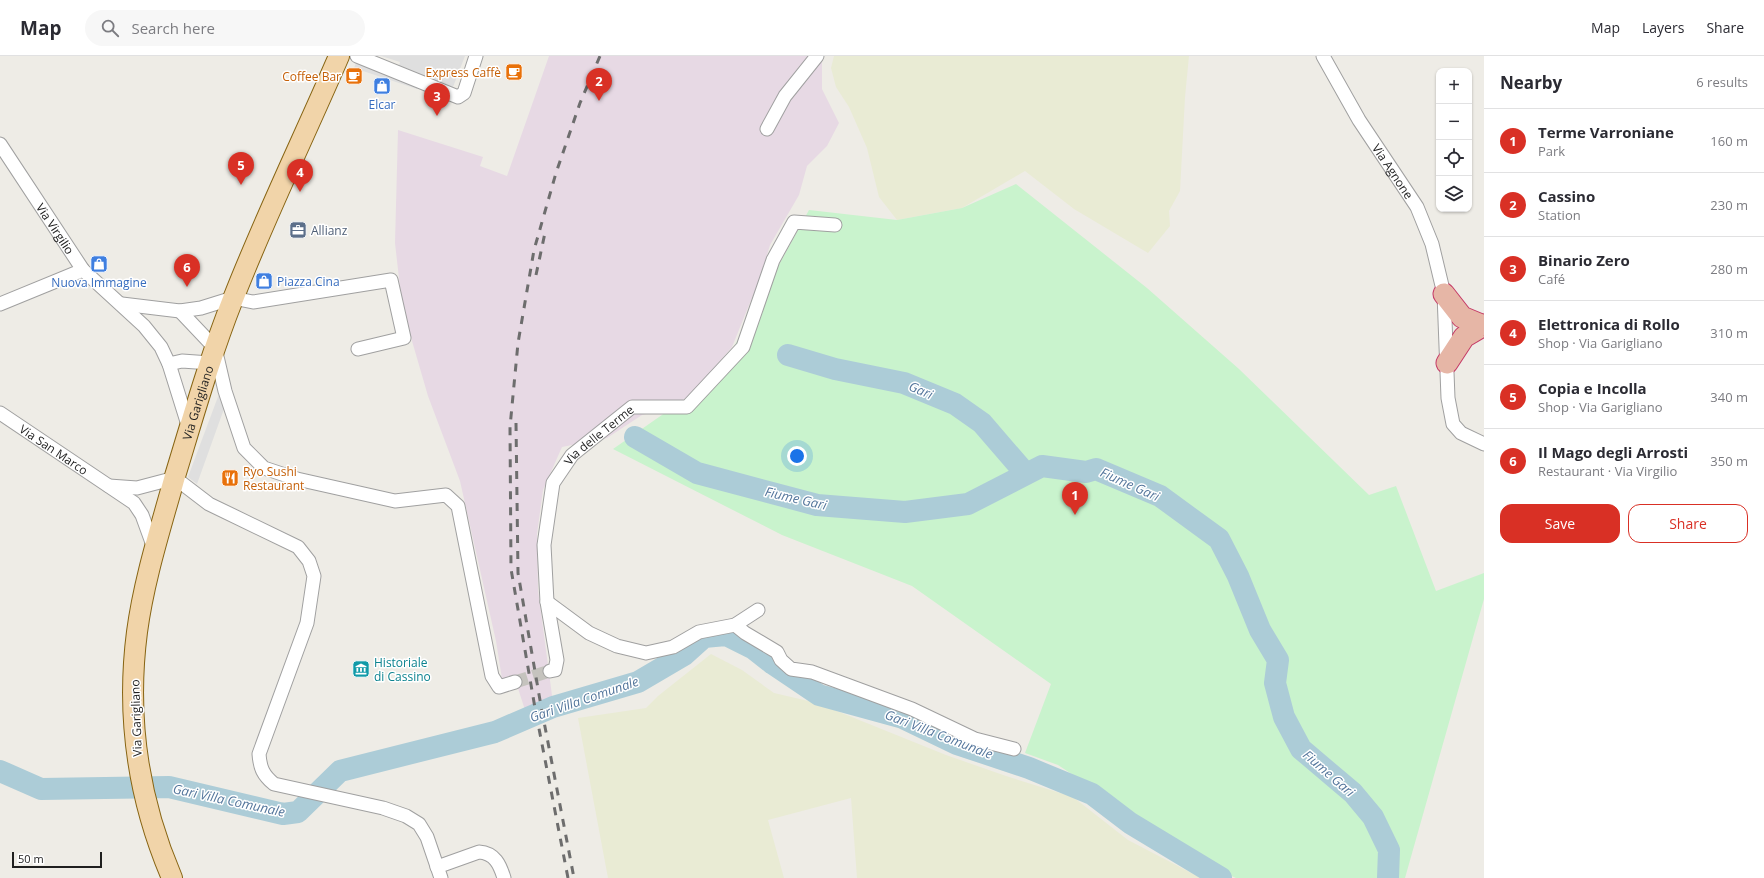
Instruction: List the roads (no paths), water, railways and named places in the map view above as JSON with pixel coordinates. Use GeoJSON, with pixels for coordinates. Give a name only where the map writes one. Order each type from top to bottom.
{"type":"FeatureCollection","features":[{"type":"Feature","properties":{"kind":"highway"},"geometry":{"type":"LineString","coordinates":[[1444,294],[1462,316],[1482,325]]}},
{"type":"Feature","properties":{"kind":"highway"},"geometry":{"type":"LineString","coordinates":[[1447,363],[1464,337],[1482,325]]}},
{"type":"Feature","properties":{"kind":"main road","name":"Via Garigliano"},"geometry":{"type":"LineString","coordinates":[[172,878],[160,852],[145,803],[138,769],[133,695],[137,632],[154,548],[189,428],[234,298],[339,56]]}},
{"type":"Feature","properties":{"kind":"street"},"geometry":{"type":"LineString","coordinates":[[357,56],[458,97],[464,93],[476,56]]}},
{"type":"Feature","properties":{"kind":"street"},"geometry":{"type":"LineString","coordinates":[[767,129],[785,96],[817,56]]}},
{"type":"Feature","properties":{"kind":"street","name":"Via Agnone"},"geometry":{"type":"LineString","coordinates":[[1323,56],[1358,120],[1417,207],[1432,244],[1444,294],[1448,398],[1453,424],[1461,433],[1484,444]]}},
{"type":"Feature","properties":{"kind":"street","name":"Via Virgilio"},"geometry":{"type":"LineString","coordinates":[[0,144],[83,270],[94,282],[122,304],[144,326],[161,347],[169,364],[189,428]]}},
{"type":"Feature","properties":{"kind":"street","name":"Via delle Terme"},"geometry":{"type":"LineString","coordinates":[[550,671],[555,670],[557,660],[547,602],[544,545],[553,483],[572,455],[632,407],[687,407],[743,348],[774,260],[794,222],[835,225]]}},
{"type":"Feature","properties":{"kind":"street"},"geometry":{"type":"LineString","coordinates":[[0,304],[83,270]]}},
{"type":"Feature","properties":{"kind":"street"},"geometry":{"type":"LineString","coordinates":[[122,304],[180,311],[201,308],[234,298],[253,302],[391,280],[404,338],[358,349]]}},
{"type":"Feature","properties":{"kind":"street"},"geometry":{"type":"LineString","coordinates":[[180,311],[213,355],[244,448],[264,468],[297,480],[395,501],[446,495],[458,506],[492,676],[499,688],[515,682]]}},
{"type":"Feature","properties":{"kind":"street"},"geometry":{"type":"LineString","coordinates":[[169,364],[213,355]]}},
{"type":"Feature","properties":{"kind":"street","name":"Via San Marco"},"geometry":{"type":"LineString","coordinates":[[0,413],[134,503],[142,515],[154,548]]}},
{"type":"Feature","properties":{"kind":"street"},"geometry":{"type":"LineString","coordinates":[[175,478],[209,504],[298,546],[309,561],[314,576],[307,623],[259,754],[260,767],[266,778],[274,784],[336,799],[383,808],[406,816],[419,824],[427,837],[439,873],[479,852],[486,852],[492,856],[500,866],[504,878]]}},
{"type":"Feature","properties":{"kind":"street","name":"Via San Marco"},"geometry":{"type":"LineString","coordinates":[[109,486],[137,488],[175,478]]}},
{"type":"Feature","properties":{"kind":"street"},"geometry":{"type":"LineString","coordinates":[[547,602],[589,633],[618,646],[646,653],[673,647],[699,632],[735,625],[758,610]]}},
{"type":"Feature","properties":{"kind":"street"},"geometry":{"type":"LineString","coordinates":[[735,625],[745,633],[777,652],[781,660],[791,669],[812,672],[912,709],[975,739],[1014,749]]}},
{"type":"Feature","properties":{"kind":"waterway","name":"Gari"},"geometry":{"type":"LineString","coordinates":[[788,355],[835,369],[904,383],[955,404],[982,423],[1026,474]]}},
{"type":"Feature","properties":{"kind":"waterway","name":"Fiume Gari"},"geometry":{"type":"LineString","coordinates":[[635,437],[697,473],[817,505],[905,512],[968,504],[1042,466],[1086,472],[1096,469],[1160,496],[1219,539],[1238,576],[1260,630],[1278,660],[1275,683],[1284,717],[1301,749],[1353,793],[1373,817],[1389,850],[1388,878]]}},
{"type":"Feature","properties":{"kind":"waterway","name":"Gari Villa Comunale"},"geometry":{"type":"LineString","coordinates":[[0,771],[41,789],[169,787],[283,814],[298,812],[340,771],[495,732],[553,707],[638,682],[684,655],[704,637],[726,635],[754,649],[773,664],[819,695],[903,718],[957,744],[1029,768],[1092,794],[1130,823],[1221,878]]}},
{"type":"Feature","properties":{"kind":"tunnel"},"geometry":{"type":"LineString","coordinates":[[515,682],[550,671]]}},
{"type":"Feature","properties":{"kind":"railway"},"geometry":{"type":"LineString","coordinates":[[568,878],[535,708],[511,569],[510,427],[518,343],[534,250],[556,173],[580,103],[600,56]]}},
{"type":"Feature","properties":{"kind":"railway"},"geometry":{"type":"LineString","coordinates":[[536,275],[546,228]]}},
{"type":"Feature","properties":{"kind":"railway"},"geometry":{"type":"LineString","coordinates":[[516,423],[518,573],[541,706],[574,878]]}},
{"type":"Feature","properties":{"kind":"place","name":"Express Caffè"},"geometry":{"type":"Point","coordinates":[514,72]}},
{"type":"Feature","properties":{"kind":"place","name":"Coffee Bar"},"geometry":{"type":"Point","coordinates":[354,76]}},
{"type":"Feature","properties":{"kind":"place","name":"Elcar"},"geometry":{"type":"Point","coordinates":[382,86]}},
{"type":"Feature","properties":{"kind":"place","name":"Cassino"},"geometry":{"type":"Point","coordinates":[599,101]}},
{"type":"Feature","properties":{"kind":"place","name":"Binario Zero"},"geometry":{"type":"Point","coordinates":[437,116]}},
{"type":"Feature","properties":{"kind":"place","name":"Copia e Incolla"},"geometry":{"type":"Point","coordinates":[241,185]}},
{"type":"Feature","properties":{"kind":"place","name":"Elettronica di Rollo"},"geometry":{"type":"Point","coordinates":[300,192]}},
{"type":"Feature","properties":{"kind":"place","name":"Allianz"},"geometry":{"type":"Point","coordinates":[298,230]}},
{"type":"Feature","properties":{"kind":"place","name":"Nuova Immagine"},"geometry":{"type":"Point","coordinates":[99,264]}},
{"type":"Feature","properties":{"kind":"place","name":"Piazza Cina"},"geometry":{"type":"Point","coordinates":[264,281]}},
{"type":"Feature","properties":{"kind":"place","name":"Il Mago degli Arrosti"},"geometry":{"type":"Point","coordinates":[187,287]}},
{"type":"Feature","properties":{"kind":"place","name":"Ryo Sushi Restaurant"},"geometry":{"type":"Point","coordinates":[230,478]}},
{"type":"Feature","properties":{"kind":"place","name":"Terme Varroniane"},"geometry":{"type":"Point","coordinates":[1075,515]}},
{"type":"Feature","properties":{"kind":"place","name":"Historiale di Cassino"},"geometry":{"type":"Point","coordinates":[361,669]}}]}
